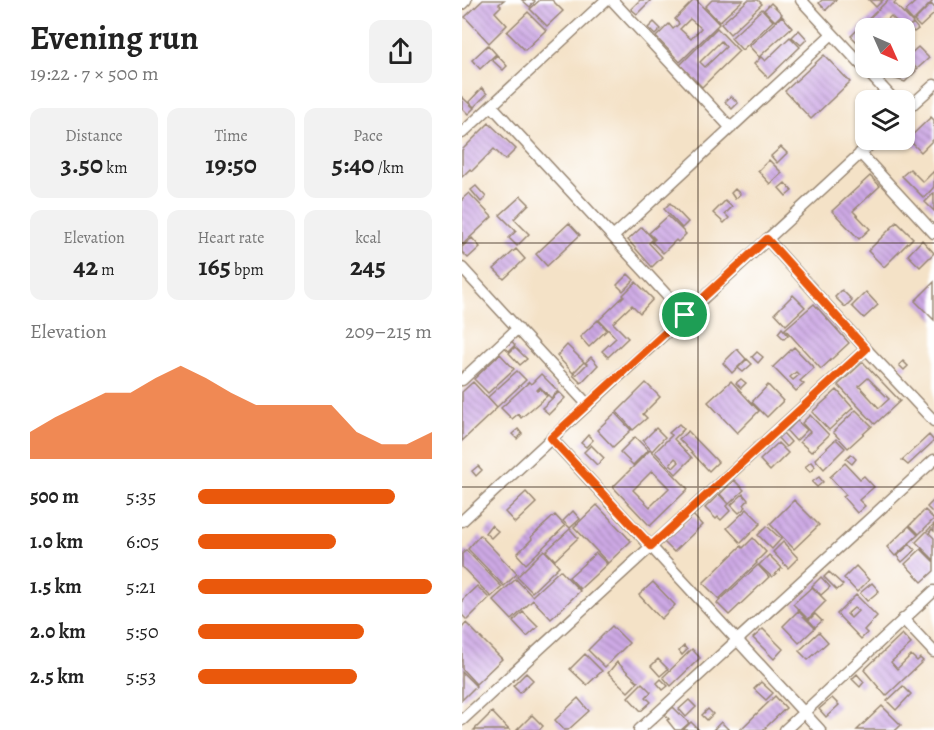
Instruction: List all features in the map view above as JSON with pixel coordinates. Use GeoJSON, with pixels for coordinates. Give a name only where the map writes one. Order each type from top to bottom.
{"type":"FeatureCollection","features":[{"type":"Feature","properties":{"kind":"street"},"geometry":{"type":"LineString","coordinates":[[462,4],[466,0]]}},
{"type":"Feature","properties":{"kind":"street"},"geometry":{"type":"LineString","coordinates":[[462,133],[606,0]]}},
{"type":"Feature","properties":{"kind":"street"},"geometry":{"type":"LineString","coordinates":[[612,0],[731,128]]}},
{"type":"Feature","properties":{"kind":"street"},"geometry":{"type":"LineString","coordinates":[[801,0],[885,90]]}},
{"type":"Feature","properties":{"kind":"street"},"geometry":{"type":"LineString","coordinates":[[613,237],[832,34]]}},
{"type":"Feature","properties":{"kind":"street"},"geometry":{"type":"LineString","coordinates":[[915,102],[934,85]]}},
{"type":"Feature","properties":{"kind":"street"},"geometry":{"type":"LineString","coordinates":[[492,106],[685,315]]}},
{"type":"Feature","properties":{"kind":"street"},"geometry":{"type":"LineString","coordinates":[[462,521],[863,150]]}},
{"type":"Feature","properties":{"kind":"street"},"geometry":{"type":"LineString","coordinates":[[860,153],[934,233]]}},
{"type":"Feature","properties":{"kind":"street"},"geometry":{"type":"LineString","coordinates":[[767,239],[866,349],[934,420]]}},
{"type":"Feature","properties":{"kind":"street"},"geometry":{"type":"LineString","coordinates":[[462,268],[588,405]]}},
{"type":"Feature","properties":{"kind":"street"},"geometry":{"type":"LineString","coordinates":[[462,380],[518,328]]}},
{"type":"Feature","properties":{"kind":"street"},"geometry":{"type":"LineString","coordinates":[[462,720],[866,349]]}},
{"type":"Feature","properties":{"kind":"street"},"geometry":{"type":"LineString","coordinates":[[551,438],[820,730]]}},
{"type":"Feature","properties":{"kind":"street"},"geometry":{"type":"LineString","coordinates":[[639,730],[934,460]]}},
{"type":"Feature","properties":{"kind":"street"},"geometry":{"type":"LineString","coordinates":[[785,730],[934,591]]}},
{"type":"Feature","properties":{"kind":"street"},"geometry":{"type":"LineString","coordinates":[[903,619],[934,652]]}},
{"type":"Feature","properties":{"kind":"building"},"geometry":{"type":"Polygon","coordinates":[[[483,0],[504,0],[495,12],[507,25],[489,43],[465,17],[483,0]]]}},
{"type":"Feature","properties":{"kind":"building"},"geometry":{"type":"Polygon","coordinates":[[[522,0],[534,0],[535,1],[530,7],[522,0]]]}},
{"type":"Feature","properties":{"kind":"building"},"geometry":{"type":"Polygon","coordinates":[[[540,0],[552,0],[563,11],[547,26],[530,9],[540,0]]]}},
{"type":"Feature","properties":{"kind":"building"},"geometry":{"type":"Polygon","coordinates":[[[640,0],[651,0],[637,14],[631,9],[640,0]]]}},
{"type":"Feature","properties":{"kind":"building"},"geometry":{"type":"Polygon","coordinates":[[[696,0],[719,24],[680,62],[656,37],[669,24],[673,29],[679,24],[675,19],[696,0]],[[690,19],[680,29],[691,39],[701,28],[690,19]]]}},
{"type":"Feature","properties":{"kind":"building"},"geometry":{"type":"Polygon","coordinates":[[[712,0],[743,0],[719,22],[705,7],[712,0]]]}},
{"type":"Feature","properties":{"kind":"building"},"geometry":{"type":"Polygon","coordinates":[[[748,0],[758,0],[762,4],[730,34],[721,24],[748,0]]]}},
{"type":"Feature","properties":{"kind":"building"},"geometry":{"type":"Polygon","coordinates":[[[822,0],[836,0],[826,10],[819,3],[822,0]]]}},
{"type":"Feature","properties":{"kind":"building"},"geometry":{"type":"Polygon","coordinates":[[[869,0],[883,0],[876,7],[869,0]]]}},
{"type":"Feature","properties":{"kind":"building"},"geometry":{"type":"Polygon","coordinates":[[[888,0],[898,0],[894,3],[908,18],[891,16],[870,18],[888,0]]]}},
{"type":"Feature","properties":{"kind":"building"},"geometry":{"type":"Polygon","coordinates":[[[917,0],[932,2],[915,19],[910,18],[905,12],[917,0]]]}},
{"type":"Feature","properties":{"kind":"building"},"geometry":{"type":"Polygon","coordinates":[[[771,3],[782,14],[775,21],[764,10],[771,3]]]}},
{"type":"Feature","properties":{"kind":"building"},"geometry":{"type":"Polygon","coordinates":[[[931,4],[934,7],[934,14],[920,27],[915,20],[931,4]]]}},
{"type":"Feature","properties":{"kind":"building"},"geometry":{"type":"Polygon","coordinates":[[[762,9],[773,21],[742,50],[731,38],[762,9]]]}},
{"type":"Feature","properties":{"kind":"building"},"geometry":{"type":"Polygon","coordinates":[[[528,12],[546,30],[525,50],[507,32],[528,12]]]}},
{"type":"Feature","properties":{"kind":"building"},"geometry":{"type":"Polygon","coordinates":[[[782,16],[792,27],[759,57],[749,46],[782,16]]]}},
{"type":"Feature","properties":{"kind":"building"},"geometry":{"type":"Polygon","coordinates":[[[654,22],[661,29],[655,35],[648,28],[654,22]]]}},
{"type":"Feature","properties":{"kind":"building"},"geometry":{"type":"Polygon","coordinates":[[[717,28],[739,51],[702,87],[680,65],[717,28]],[[721,41],[700,62],[705,67],[726,47],[721,41]]]}},
{"type":"Feature","properties":{"kind":"building"},"geometry":{"type":"Polygon","coordinates":[[[799,30],[807,39],[801,45],[792,37],[799,30]]]}},
{"type":"Feature","properties":{"kind":"building"},"geometry":{"type":"Polygon","coordinates":[[[790,37],[800,47],[768,78],[754,64],[761,57],[765,61],[790,37]]]}},
{"type":"Feature","properties":{"kind":"building"},"geometry":{"type":"Polygon","coordinates":[[[488,45],[496,54],[480,69],[472,60],[488,45]]]}},
{"type":"Feature","properties":{"kind":"building"},"geometry":{"type":"Polygon","coordinates":[[[918,47],[929,58],[917,69],[915,67],[915,50],[918,47]]]}},
{"type":"Feature","properties":{"kind":"building"},"geometry":{"type":"Polygon","coordinates":[[[497,55],[507,66],[503,70],[492,60],[497,55]]]}},
{"type":"Feature","properties":{"kind":"building"},"geometry":{"type":"Polygon","coordinates":[[[824,55],[850,82],[811,119],[785,91],[824,55]]]}},
{"type":"Feature","properties":{"kind":"building"},"geometry":{"type":"Polygon","coordinates":[[[892,78],[909,78],[905,82],[892,78]]]}},
{"type":"Feature","properties":{"kind":"building"},"geometry":{"type":"Polygon","coordinates":[[[482,88],[487,94],[474,107],[469,102],[482,88]]]}},
{"type":"Feature","properties":{"kind":"building"},"geometry":{"type":"Polygon","coordinates":[[[731,96],[738,103],[732,109],[725,102],[731,96]]]}},
{"type":"Feature","properties":{"kind":"building"},"geometry":{"type":"Polygon","coordinates":[[[462,97],[474,108],[468,114],[462,108],[462,97]]]}},
{"type":"Feature","properties":{"kind":"building"},"geometry":{"type":"Polygon","coordinates":[[[931,117],[934,120],[934,139],[921,152],[915,146],[915,132],[931,117]]]}},
{"type":"Feature","properties":{"kind":"building"},"geometry":{"type":"Polygon","coordinates":[[[489,123],[516,149],[505,160],[494,149],[472,171],[470,169],[462,177],[462,150],[489,123]]]}},
{"type":"Feature","properties":{"kind":"building"},"geometry":{"type":"Polygon","coordinates":[[[781,147],[787,153],[777,163],[771,156],[781,147]]]}},
{"type":"Feature","properties":{"kind":"building"},"geometry":{"type":"Polygon","coordinates":[[[769,160],[782,173],[770,184],[758,171],[769,160]]]}},
{"type":"Feature","properties":{"kind":"building"},"geometry":{"type":"Polygon","coordinates":[[[910,169],[923,182],[934,171],[934,187],[924,198],[902,176],[910,169]]]}},
{"type":"Feature","properties":{"kind":"building"},"geometry":{"type":"Polygon","coordinates":[[[870,176],[880,186],[853,211],[870,229],[859,239],[832,211],[870,176]]]}},
{"type":"Feature","properties":{"kind":"building"},"geometry":{"type":"Polygon","coordinates":[[[785,183],[792,191],[786,196],[779,188],[785,183]]]}},
{"type":"Feature","properties":{"kind":"building"},"geometry":{"type":"Polygon","coordinates":[[[476,186],[486,197],[481,202],[471,190],[476,186]]]}},
{"type":"Feature","properties":{"kind":"building"},"geometry":{"type":"Polygon","coordinates":[[[735,189],[740,194],[735,199],[731,193],[735,189]]]}},
{"type":"Feature","properties":{"kind":"building"},"geometry":{"type":"Polygon","coordinates":[[[469,193],[492,217],[462,245],[462,199],[469,193]]]}},
{"type":"Feature","properties":{"kind":"building"},"geometry":{"type":"Polygon","coordinates":[[[934,193],[934,211],[925,202],[934,193]]]}},
{"type":"Feature","properties":{"kind":"building"},"geometry":{"type":"Polygon","coordinates":[[[521,196],[529,204],[514,219],[529,234],[517,246],[509,238],[516,231],[500,215],[521,196]]]}},
{"type":"Feature","properties":{"kind":"building"},"geometry":{"type":"Polygon","coordinates":[[[725,201],[732,207],[725,214],[729,218],[724,223],[713,213],[725,201]]]}},
{"type":"Feature","properties":{"kind":"building"},"geometry":{"type":"Polygon","coordinates":[[[670,203],[688,222],[682,228],[664,209],[670,203]]]}},
{"type":"Feature","properties":{"kind":"building"},"geometry":{"type":"Polygon","coordinates":[[[668,216],[686,234],[663,253],[652,242],[655,239],[649,233],[668,216]]]}},
{"type":"Feature","properties":{"kind":"building"},"geometry":{"type":"Polygon","coordinates":[[[897,222],[913,238],[884,267],[868,251],[897,222]]]}},
{"type":"Feature","properties":{"kind":"building"},"geometry":{"type":"Polygon","coordinates":[[[569,223],[580,235],[547,266],[536,254],[569,223]]]}},
{"type":"Feature","properties":{"kind":"building"},"geometry":{"type":"Polygon","coordinates":[[[642,227],[653,239],[649,243],[662,257],[652,267],[628,240],[642,227]]]}},
{"type":"Feature","properties":{"kind":"building"},"geometry":{"type":"Polygon","coordinates":[[[472,238],[480,247],[468,258],[462,252],[462,247],[472,238]]]}},
{"type":"Feature","properties":{"kind":"building"},"geometry":{"type":"Polygon","coordinates":[[[922,240],[934,253],[920,267],[908,255],[922,240]]]}},
{"type":"Feature","properties":{"kind":"building"},"geometry":{"type":"Polygon","coordinates":[[[516,249],[525,259],[504,279],[494,269],[516,249]]]}},
{"type":"Feature","properties":{"kind":"building"},"geometry":{"type":"Polygon","coordinates":[[[628,274],[634,280],[623,291],[617,285],[628,274]]]}},
{"type":"Feature","properties":{"kind":"building"},"geometry":{"type":"Polygon","coordinates":[[[636,282],[653,299],[640,313],[632,305],[613,323],[628,338],[608,357],[602,351],[616,338],[599,320],[636,282]]]}},
{"type":"Feature","properties":{"kind":"building"},"geometry":{"type":"Polygon","coordinates":[[[934,282],[934,320],[915,301],[934,282]]]}},
{"type":"Feature","properties":{"kind":"building"},"geometry":{"type":"Polygon","coordinates":[[[842,290],[852,300],[845,307],[835,297],[842,290]]]}},
{"type":"Feature","properties":{"kind":"building"},"geometry":{"type":"Polygon","coordinates":[[[866,292],[878,305],[864,318],[852,306],[866,292]]]}},
{"type":"Feature","properties":{"kind":"building"},"geometry":{"type":"Polygon","coordinates":[[[793,295],[805,307],[786,325],[775,313],[793,295]]]}},
{"type":"Feature","properties":{"kind":"building"},"geometry":{"type":"Polygon","coordinates":[[[814,304],[849,343],[821,369],[785,329],[814,304]]]}},
{"type":"Feature","properties":{"kind":"building"},"geometry":{"type":"Polygon","coordinates":[[[598,320],[607,330],[589,347],[580,337],[598,320]]]}},
{"type":"Feature","properties":{"kind":"building"},"geometry":{"type":"Polygon","coordinates":[[[782,328],[788,335],[784,339],[778,333],[782,328]]]}},
{"type":"Feature","properties":{"kind":"building"},"geometry":{"type":"Polygon","coordinates":[[[509,338],[515,345],[509,351],[502,345],[509,338]]]}},
{"type":"Feature","properties":{"kind":"building"},"geometry":{"type":"Polygon","coordinates":[[[567,345],[584,362],[573,373],[557,356],[567,345]]]}},
{"type":"Feature","properties":{"kind":"building"},"geometry":{"type":"Polygon","coordinates":[[[515,347],[527,359],[520,365],[509,353],[515,347]]]}},
{"type":"Feature","properties":{"kind":"building"},"geometry":{"type":"Polygon","coordinates":[[[794,347],[814,368],[800,381],[804,384],[796,391],[773,367],[794,347]],[[796,372],[790,377],[793,380],[799,375],[796,372]]]}},
{"type":"Feature","properties":{"kind":"building"},"geometry":{"type":"Polygon","coordinates":[[[737,349],[746,359],[732,373],[723,363],[737,349]]]}},
{"type":"Feature","properties":{"kind":"building"},"geometry":{"type":"Polygon","coordinates":[[[757,352],[763,357],[758,363],[752,357],[757,352]]]}},
{"type":"Feature","properties":{"kind":"building"},"geometry":{"type":"Polygon","coordinates":[[[500,354],[514,369],[488,393],[474,379],[500,354]]]}},
{"type":"Feature","properties":{"kind":"building"},"geometry":{"type":"Polygon","coordinates":[[[591,357],[598,365],[581,383],[573,375],[574,373],[576,375],[587,364],[585,363],[591,357]]]}},
{"type":"Feature","properties":{"kind":"building"},"geometry":{"type":"Polygon","coordinates":[[[747,359],[752,364],[743,372],[738,368],[747,359]]]}},
{"type":"Feature","properties":{"kind":"building"},"geometry":{"type":"Polygon","coordinates":[[[903,361],[908,366],[904,370],[899,365],[903,361]]]}},
{"type":"Feature","properties":{"kind":"building"},"geometry":{"type":"Polygon","coordinates":[[[863,362],[900,401],[875,424],[838,385],[863,362]],[[868,378],[859,386],[879,408],[889,399],[868,378]]]}},
{"type":"Feature","properties":{"kind":"building"},"geometry":{"type":"Polygon","coordinates":[[[517,371],[526,380],[497,407],[488,397],[517,371]]]}},
{"type":"Feature","properties":{"kind":"building"},"geometry":{"type":"Polygon","coordinates":[[[541,374],[558,391],[551,398],[540,387],[537,390],[540,388],[547,396],[521,418],[518,414],[512,419],[501,408],[541,374]]]}},
{"type":"Feature","properties":{"kind":"building"},"geometry":{"type":"Polygon","coordinates":[[[741,379],[746,383],[741,388],[736,383],[741,379]]]}},
{"type":"Feature","properties":{"kind":"building"},"geometry":{"type":"Polygon","coordinates":[[[731,381],[759,411],[737,433],[708,402],[731,381]]]}},
{"type":"Feature","properties":{"kind":"building"},"geometry":{"type":"Polygon","coordinates":[[[473,382],[497,408],[462,441],[462,392],[473,382]]]}},
{"type":"Feature","properties":{"kind":"building"},"geometry":{"type":"Polygon","coordinates":[[[646,383],[660,397],[643,414],[647,418],[633,430],[617,412],[646,383]]]}},
{"type":"Feature","properties":{"kind":"building"},"geometry":{"type":"Polygon","coordinates":[[[768,385],[783,401],[767,417],[752,402],[768,385]]]}},
{"type":"Feature","properties":{"kind":"building"},"geometry":{"type":"Polygon","coordinates":[[[837,390],[853,408],[829,430],[812,412],[837,390]]]}},
{"type":"Feature","properties":{"kind":"building"},"geometry":{"type":"Polygon","coordinates":[[[559,392],[565,398],[549,414],[542,408],[559,392]]]}},
{"type":"Feature","properties":{"kind":"building"},"geometry":{"type":"Polygon","coordinates":[[[856,410],[872,426],[848,448],[833,432],[856,410]]]}},
{"type":"Feature","properties":{"kind":"building"},"geometry":{"type":"Polygon","coordinates":[[[615,413],[631,430],[613,447],[597,430],[615,413]]]}},
{"type":"Feature","properties":{"kind":"building"},"geometry":{"type":"Polygon","coordinates":[[[810,415],[829,435],[811,452],[800,442],[810,432],[802,423],[810,415]]]}},
{"type":"Feature","properties":{"kind":"building"},"geometry":{"type":"Polygon","coordinates":[[[797,421],[807,430],[796,441],[787,431],[797,421]]]}},
{"type":"Feature","properties":{"kind":"building"},"geometry":{"type":"Polygon","coordinates":[[[679,424],[684,429],[674,439],[692,458],[676,474],[655,452],[672,435],[669,433],[679,424]],[[675,458],[670,464],[674,467],[679,462],[675,458]]]}},
{"type":"Feature","properties":{"kind":"building"},"geometry":{"type":"Polygon","coordinates":[[[656,428],[665,437],[652,451],[643,441],[656,428]]]}},
{"type":"Feature","properties":{"kind":"building"},"geometry":{"type":"Polygon","coordinates":[[[518,429],[522,434],[517,439],[512,434],[518,429]]]}},
{"type":"Feature","properties":{"kind":"building"},"geometry":{"type":"Polygon","coordinates":[[[688,431],[718,462],[709,471],[679,439],[688,431]]]}},
{"type":"Feature","properties":{"kind":"building"},"geometry":{"type":"Polygon","coordinates":[[[783,433],[791,442],[786,447],[778,438],[783,433]]]}},
{"type":"Feature","properties":{"kind":"building"},"geometry":{"type":"Polygon","coordinates":[[[588,435],[593,440],[586,447],[581,443],[588,435]]]}},
{"type":"Feature","properties":{"kind":"building"},"geometry":{"type":"Polygon","coordinates":[[[929,435],[934,441],[908,465],[902,460],[929,435]]]}},
{"type":"Feature","properties":{"kind":"building"},"geometry":{"type":"Polygon","coordinates":[[[635,437],[648,450],[633,465],[620,452],[635,437]]]}},
{"type":"Feature","properties":{"kind":"building"},"geometry":{"type":"Polygon","coordinates":[[[836,439],[845,448],[824,469],[815,459],[836,439]]]}},
{"type":"Feature","properties":{"kind":"building"},"geometry":{"type":"Polygon","coordinates":[[[778,443],[788,453],[770,471],[760,460],[778,443]]]}},
{"type":"Feature","properties":{"kind":"building"},"geometry":{"type":"Polygon","coordinates":[[[591,445],[604,458],[597,465],[584,452],[591,445]]]}},
{"type":"Feature","properties":{"kind":"building"},"geometry":{"type":"Polygon","coordinates":[[[650,450],[688,489],[650,526],[613,487],[650,450]],[[652,471],[633,490],[650,507],[669,488],[652,471]]]}},
{"type":"Feature","properties":{"kind":"building"},"geometry":{"type":"Polygon","coordinates":[[[851,454],[856,459],[852,464],[846,459],[851,454]]]}},
{"type":"Feature","properties":{"kind":"building"},"geometry":{"type":"Polygon","coordinates":[[[811,462],[815,467],[810,472],[805,467],[811,462]]]}},
{"type":"Feature","properties":{"kind":"building"},"geometry":{"type":"Polygon","coordinates":[[[845,463],[860,479],[864,476],[874,487],[859,500],[865,506],[857,513],[843,497],[846,495],[830,477],[845,463]]]}},
{"type":"Feature","properties":{"kind":"building"},"geometry":{"type":"Polygon","coordinates":[[[478,466],[482,470],[476,476],[472,471],[478,466]]]}},
{"type":"Feature","properties":{"kind":"building"},"geometry":{"type":"Polygon","coordinates":[[[819,477],[823,482],[817,487],[812,482],[819,477]]]}},
{"type":"Feature","properties":{"kind":"building"},"geometry":{"type":"Polygon","coordinates":[[[734,480],[744,490],[729,504],[720,494],[734,480]]]}},
{"type":"Feature","properties":{"kind":"building"},"geometry":{"type":"Polygon","coordinates":[[[526,492],[536,503],[515,523],[505,512],[526,492]]]}},
{"type":"Feature","properties":{"kind":"building"},"geometry":{"type":"Polygon","coordinates":[[[719,494],[728,504],[726,506],[730,511],[721,520],[718,517],[716,519],[705,508],[719,494]]]}},
{"type":"Feature","properties":{"kind":"building"},"geometry":{"type":"Polygon","coordinates":[[[743,494],[748,500],[744,505],[746,507],[739,513],[731,505],[743,494]]]}},
{"type":"Feature","properties":{"kind":"building"},"geometry":{"type":"Polygon","coordinates":[[[794,500],[819,525],[794,549],[770,524],[794,500]]]}},
{"type":"Feature","properties":{"kind":"building"},"geometry":{"type":"Polygon","coordinates":[[[934,500],[934,514],[927,507],[934,500]]]}},
{"type":"Feature","properties":{"kind":"building"},"geometry":{"type":"Polygon","coordinates":[[[597,505],[631,541],[608,563],[574,527],[597,505]]]}},
{"type":"Feature","properties":{"kind":"building"},"geometry":{"type":"Polygon","coordinates":[[[747,509],[761,523],[741,543],[727,528],[747,509]]]}},
{"type":"Feature","properties":{"kind":"building"},"geometry":{"type":"Polygon","coordinates":[[[925,510],[934,519],[919,534],[910,525],[925,510]]]}},
{"type":"Feature","properties":{"kind":"building"},"geometry":{"type":"Polygon","coordinates":[[[573,511],[580,519],[570,528],[563,521],[573,511]]]}},
{"type":"Feature","properties":{"kind":"building"},"geometry":{"type":"Polygon","coordinates":[[[555,515],[565,526],[526,564],[517,554],[532,539],[531,537],[555,515]]]}},
{"type":"Feature","properties":{"kind":"building"},"geometry":{"type":"Polygon","coordinates":[[[693,515],[702,525],[674,552],[664,542],[693,515]]]}},
{"type":"Feature","properties":{"kind":"building"},"geometry":{"type":"Polygon","coordinates":[[[934,524],[934,531],[932,529],[929,533],[934,538],[934,560],[916,542],[934,524]]]}},
{"type":"Feature","properties":{"kind":"building"},"geometry":{"type":"Polygon","coordinates":[[[491,525],[498,531],[491,538],[485,533],[491,525]]]}},
{"type":"Feature","properties":{"kind":"building"},"geometry":{"type":"Polygon","coordinates":[[[767,526],[781,539],[772,549],[758,535],[767,526]]]}},
{"type":"Feature","properties":{"kind":"building"},"geometry":{"type":"Polygon","coordinates":[[[909,526],[918,535],[895,556],[887,547],[909,526]]]}},
{"type":"Feature","properties":{"kind":"building"},"geometry":{"type":"Polygon","coordinates":[[[570,529],[578,538],[555,560],[546,551],[570,529]]]}},
{"type":"Feature","properties":{"kind":"building"},"geometry":{"type":"Polygon","coordinates":[[[480,535],[517,574],[504,586],[468,549],[480,535]]]}},
{"type":"Feature","properties":{"kind":"building"},"geometry":{"type":"Polygon","coordinates":[[[753,538],[766,552],[719,599],[703,583],[741,546],[743,548],[753,538]]]}},
{"type":"Feature","properties":{"kind":"building"},"geometry":{"type":"Polygon","coordinates":[[[783,542],[798,558],[788,568],[773,552],[783,542]]]}},
{"type":"Feature","properties":{"kind":"building"},"geometry":{"type":"Polygon","coordinates":[[[910,544],[915,550],[902,562],[897,556],[910,544]]]}},
{"type":"Feature","properties":{"kind":"building"},"geometry":{"type":"Polygon","coordinates":[[[921,549],[934,562],[934,571],[922,582],[905,564],[921,549]]]}},
{"type":"Feature","properties":{"kind":"building"},"geometry":{"type":"Polygon","coordinates":[[[466,550],[502,587],[491,597],[462,567],[462,554],[466,550]]]}},
{"type":"Feature","properties":{"kind":"building"},"geometry":{"type":"Polygon","coordinates":[[[544,550],[559,566],[532,592],[517,577],[544,550]]]}},
{"type":"Feature","properties":{"kind":"building"},"geometry":{"type":"Polygon","coordinates":[[[596,553],[607,564],[580,589],[569,577],[596,553]]]}},
{"type":"Feature","properties":{"kind":"building"},"geometry":{"type":"Polygon","coordinates":[[[769,555],[782,568],[772,577],[759,565],[769,555]]]}},
{"type":"Feature","properties":{"kind":"building"},"geometry":{"type":"Polygon","coordinates":[[[758,565],[769,577],[729,615],[717,603],[758,565]]]}},
{"type":"Feature","properties":{"kind":"building"},"geometry":{"type":"Polygon","coordinates":[[[856,566],[869,580],[857,592],[844,578],[856,566]]]}},
{"type":"Feature","properties":{"kind":"building"},"geometry":{"type":"Polygon","coordinates":[[[560,570],[580,591],[551,619],[533,600],[512,620],[493,600],[516,579],[532,596],[560,570]]]}},
{"type":"Feature","properties":{"kind":"building"},"geometry":{"type":"Polygon","coordinates":[[[829,572],[843,585],[837,590],[824,577],[829,572]]]}},
{"type":"Feature","properties":{"kind":"building"},"geometry":{"type":"Polygon","coordinates":[[[821,577],[830,587],[821,595],[812,586],[821,577]]]}},
{"type":"Feature","properties":{"kind":"building"},"geometry":{"type":"Polygon","coordinates":[[[653,582],[675,605],[661,619],[639,595],[653,582]]]}},
{"type":"Feature","properties":{"kind":"building"},"geometry":{"type":"Polygon","coordinates":[[[872,583],[879,591],[867,601],[860,593],[872,583]]]}},
{"type":"Feature","properties":{"kind":"building"},"geometry":{"type":"Polygon","coordinates":[[[477,586],[489,598],[467,620],[462,615],[462,600],[477,586]]]}},
{"type":"Feature","properties":{"kind":"building"},"geometry":{"type":"Polygon","coordinates":[[[812,587],[826,601],[808,619],[793,604],[812,587]]]}},
{"type":"Feature","properties":{"kind":"building"},"geometry":{"type":"Polygon","coordinates":[[[856,595],[877,616],[864,630],[867,633],[861,639],[837,614],[856,595]],[[854,608],[847,614],[851,618],[858,611],[854,608]]]}},
{"type":"Feature","properties":{"kind":"building"},"geometry":{"type":"Polygon","coordinates":[[[798,611],[815,628],[799,643],[783,626],[798,611]]]}},
{"type":"Feature","properties":{"kind":"building"},"geometry":{"type":"Polygon","coordinates":[[[523,612],[538,627],[527,637],[513,622],[523,612]]]}},
{"type":"Feature","properties":{"kind":"building"},"geometry":{"type":"Polygon","coordinates":[[[815,614],[822,621],[815,627],[809,620],[815,614]]]}},
{"type":"Feature","properties":{"kind":"building"},"geometry":{"type":"Polygon","coordinates":[[[466,623],[502,659],[476,684],[462,669],[462,628],[466,623]]]}},
{"type":"Feature","properties":{"kind":"building"},"geometry":{"type":"Polygon","coordinates":[[[612,626],[629,643],[605,667],[588,650],[612,626]]]}},
{"type":"Feature","properties":{"kind":"building"},"geometry":{"type":"Polygon","coordinates":[[[763,629],[783,649],[774,659],[753,638],[763,629]]]}},
{"type":"Feature","properties":{"kind":"building"},"geometry":{"type":"Polygon","coordinates":[[[819,632],[828,642],[808,660],[799,651],[819,632]]]}},
{"type":"Feature","properties":{"kind":"building"},"geometry":{"type":"Polygon","coordinates":[[[902,634],[911,644],[891,662],[897,669],[911,655],[917,661],[920,658],[923,661],[886,696],[864,670],[902,634]]]}},
{"type":"Feature","properties":{"kind":"building"},"geometry":{"type":"Polygon","coordinates":[[[684,646],[687,650],[682,655],[679,651],[684,646]]]}},
{"type":"Feature","properties":{"kind":"building"},"geometry":{"type":"Polygon","coordinates":[[[692,649],[700,658],[671,686],[663,677],[692,649]]]}},
{"type":"Feature","properties":{"kind":"building"},"geometry":{"type":"Polygon","coordinates":[[[585,654],[602,671],[587,685],[570,669],[585,654]]]}},
{"type":"Feature","properties":{"kind":"building"},"geometry":{"type":"Polygon","coordinates":[[[658,659],[668,669],[660,676],[651,666],[658,659]]]}},
{"type":"Feature","properties":{"kind":"building"},"geometry":{"type":"Polygon","coordinates":[[[617,662],[638,682],[628,692],[608,673],[617,662]]]}},
{"type":"Feature","properties":{"kind":"building"},"geometry":{"type":"Polygon","coordinates":[[[462,672],[476,686],[462,700],[462,672]]]}},
{"type":"Feature","properties":{"kind":"building"},"geometry":{"type":"Polygon","coordinates":[[[526,673],[533,680],[520,693],[513,686],[526,673]]]}},
{"type":"Feature","properties":{"kind":"building"},"geometry":{"type":"Polygon","coordinates":[[[857,674],[864,682],[860,687],[852,679],[857,674]]]}},
{"type":"Feature","properties":{"kind":"building"},"geometry":{"type":"Polygon","coordinates":[[[661,679],[668,686],[663,690],[657,683],[661,679]]]}},
{"type":"Feature","properties":{"kind":"building"},"geometry":{"type":"Polygon","coordinates":[[[761,682],[773,693],[766,700],[754,689],[761,682]]]}},
{"type":"Feature","properties":{"kind":"building"},"geometry":{"type":"Polygon","coordinates":[[[642,683],[651,692],[646,697],[651,702],[641,711],[628,697],[642,683]]]}},
{"type":"Feature","properties":{"kind":"building"},"geometry":{"type":"Polygon","coordinates":[[[903,686],[911,694],[896,710],[887,701],[903,686]]]}},
{"type":"Feature","properties":{"kind":"building"},"geometry":{"type":"Polygon","coordinates":[[[775,696],[786,708],[763,730],[740,730],[775,696]]]}},
{"type":"Feature","properties":{"kind":"building"},"geometry":{"type":"Polygon","coordinates":[[[578,698],[589,711],[568,730],[564,730],[555,720],[578,698]]]}},
{"type":"Feature","properties":{"kind":"building"},"geometry":{"type":"Polygon","coordinates":[[[832,698],[839,705],[826,717],[819,709],[832,698]]]}},
{"type":"Feature","properties":{"kind":"building"},"geometry":{"type":"Polygon","coordinates":[[[689,700],[696,707],[686,717],[679,709],[689,700]]]}},
{"type":"Feature","properties":{"kind":"building"},"geometry":{"type":"Polygon","coordinates":[[[882,706],[901,725],[896,730],[857,730],[882,706]]]}},
{"type":"Feature","properties":{"kind":"building"},"geometry":{"type":"Polygon","coordinates":[[[673,707],[689,723],[681,730],[675,730],[665,715],[673,707]]]}},
{"type":"Feature","properties":{"kind":"building"},"geometry":{"type":"Polygon","coordinates":[[[708,709],[713,714],[707,720],[702,715],[708,709]]]}},
{"type":"Feature","properties":{"kind":"building"},"geometry":{"type":"Polygon","coordinates":[[[492,712],[509,730],[474,730],[492,712]]]}},
{"type":"Feature","properties":{"kind":"building"},"geometry":{"type":"Polygon","coordinates":[[[532,715],[543,726],[539,730],[517,730],[532,715]]]}},
{"type":"Feature","properties":{"kind":"building"},"geometry":{"type":"Polygon","coordinates":[[[691,722],[699,730],[683,730],[691,722]]]}},
{"type":"Feature","properties":{"kind":"building"},"geometry":{"type":"Polygon","coordinates":[[[721,722],[729,730],[713,730],[721,722]]]}},
{"type":"Feature","properties":{"kind":"route"},"geometry":{"type":"LineString","coordinates":[[767,239],[866,349],[651,546],[551,438],[685,315],[767,239]]}}]}
